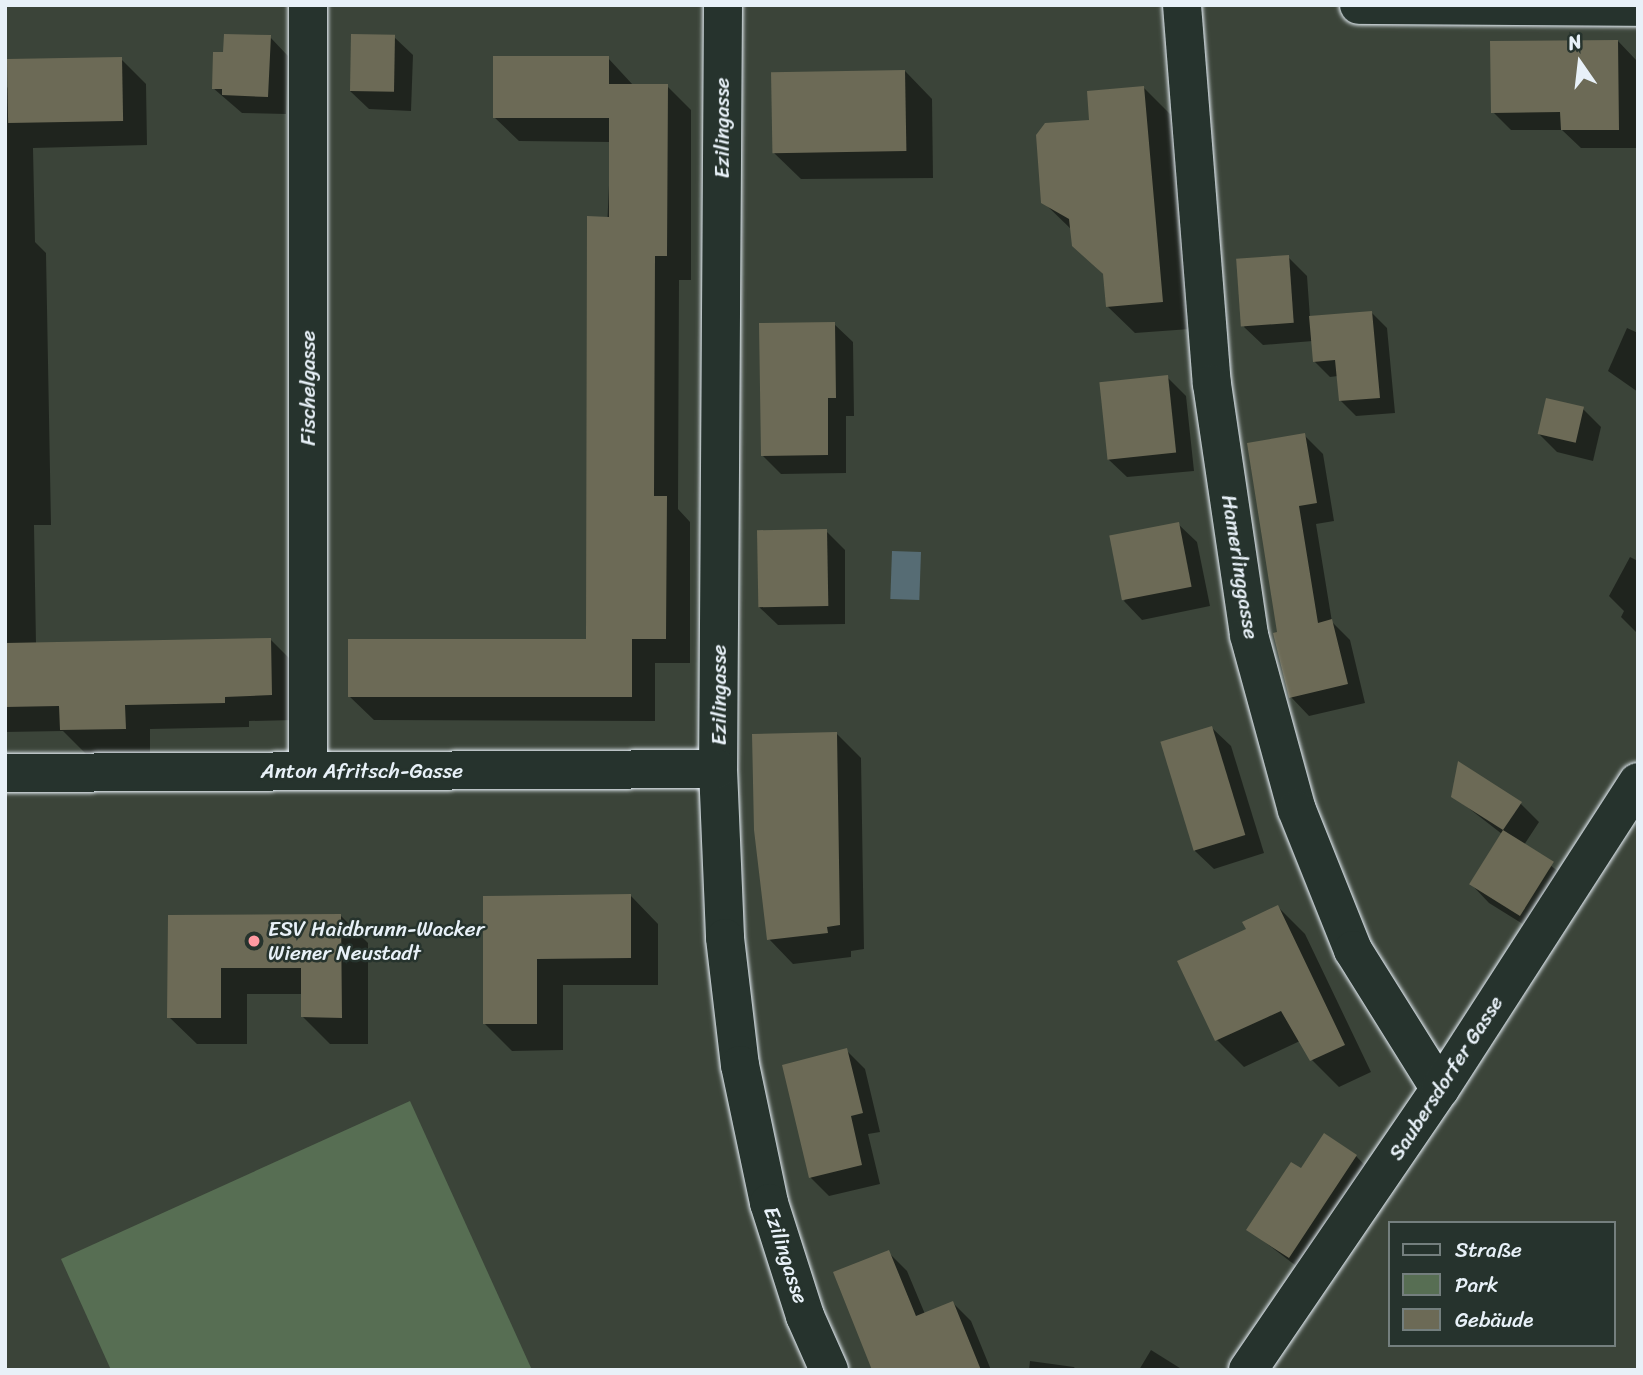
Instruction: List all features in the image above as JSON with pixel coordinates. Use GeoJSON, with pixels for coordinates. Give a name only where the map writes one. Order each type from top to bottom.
{"type":"FeatureCollection","features":[{"type":"Feature","properties":{"kind":"street","name":"Fischelgasse"},"geometry":{"type":"LineString","coordinates":[[308,5],[308,771]]}},
{"type":"Feature","properties":{"kind":"street","name":"Ezilingasse"},"geometry":{"type":"LineString","coordinates":[[723,5],[718,769],[725,938],[740,1065],[769,1203],[805,1316],[829,1370]]}},
{"type":"Feature","properties":{"kind":"street","name":"Hamerlinggasse"},"geometry":{"type":"LineString","coordinates":[[1182,5],[1212,384],[1249,635],[1297,810],[1353,950],[1440,1089]]}},
{"type":"Feature","properties":{"kind":"street"},"geometry":{"type":"LineString","coordinates":[[1359,5],[1638,7]]}},
{"type":"Feature","properties":{"kind":"street","name":"Anton Afritsch-Gasse"},"geometry":{"type":"LineString","coordinates":[[5,773],[718,769]]}},
{"type":"Feature","properties":{"kind":"street","name":"Saubersdorfer Gasse"},"geometry":{"type":"LineString","coordinates":[[1248,1370],[1440,1089],[1638,782]]}},
{"type":"Feature","properties":{"kind":"green space"},"geometry":{"type":"Polygon","coordinates":[[[410,1101],[532,1370],[111,1370],[61,1259],[410,1101]]]}},
{"type":"Feature","properties":{"kind":"water"},"geometry":{"type":"Polygon","coordinates":[[[892,551],[921,552],[919,600],[890,599],[892,551]]]}},
{"type":"Feature","properties":{"kind":"building"},"geometry":{"type":"Polygon","coordinates":[[[224,34],[271,35],[268,97],[222,95],[222,89],[212,89],[213,52],[223,52],[224,34]]]}},
{"type":"Feature","properties":{"kind":"building"},"geometry":{"type":"Polygon","coordinates":[[[351,34],[395,35],[394,92],[350,91],[351,34]]]}},
{"type":"Feature","properties":{"kind":"building"},"geometry":{"type":"Polygon","coordinates":[[[1618,40],[1619,130],[1561,130],[1560,112],[1491,113],[1490,41],[1618,40]]]}},
{"type":"Feature","properties":{"kind":"building"},"geometry":{"type":"Polygon","coordinates":[[[493,56],[609,56],[609,84],[668,84],[667,256],[655,256],[654,496],[667,496],[666,639],[632,639],[632,697],[348,697],[348,639],[586,639],[587,216],[609,217],[609,118],[493,118],[493,56]]]}},
{"type":"Feature","properties":{"kind":"building"},"geometry":{"type":"Polygon","coordinates":[[[122,57],[123,121],[8,123],[7,59],[122,57]]]}},
{"type":"Feature","properties":{"kind":"building"},"geometry":{"type":"Polygon","coordinates":[[[905,70],[906,151],[772,153],[771,72],[905,70]]]}},
{"type":"Feature","properties":{"kind":"building"},"geometry":{"type":"Polygon","coordinates":[[[1144,86],[1163,302],[1106,307],[1103,274],[1072,246],[1069,219],[1041,203],[1036,135],[1045,123],[1089,120],[1087,91],[1144,86]]]}},
{"type":"Feature","properties":{"kind":"building"},"geometry":{"type":"Polygon","coordinates":[[[1289,255],[1294,323],[1241,327],[1236,259],[1289,255]]]}},
{"type":"Feature","properties":{"kind":"building"},"geometry":{"type":"Polygon","coordinates":[[[1372,311],[1380,398],[1339,401],[1335,360],[1313,362],[1309,316],[1372,311]]]}},
{"type":"Feature","properties":{"kind":"building"},"geometry":{"type":"Polygon","coordinates":[[[835,322],[836,398],[828,398],[828,455],[761,456],[759,323],[835,322]]]}},
{"type":"Feature","properties":{"kind":"building"},"geometry":{"type":"Polygon","coordinates":[[[1168,375],[1176,453],[1108,460],[1099,382],[1168,375]]]}},
{"type":"Feature","properties":{"kind":"building"},"geometry":{"type":"Polygon","coordinates":[[[1546,398],[1584,407],[1576,443],[1538,434],[1546,398]]]}},
{"type":"Feature","properties":{"kind":"building"},"geometry":{"type":"Polygon","coordinates":[[[1305,433],[1317,503],[1299,506],[1318,623],[1332,619],[1348,684],[1289,698],[1273,633],[1277,632],[1247,443],[1305,433]]]}},
{"type":"Feature","properties":{"kind":"building"},"geometry":{"type":"Polygon","coordinates":[[[1179,522],[1192,587],[1122,600],[1109,536],[1179,522]]]}},
{"type":"Feature","properties":{"kind":"building"},"geometry":{"type":"Polygon","coordinates":[[[827,529],[828,606],[758,607],[757,530],[827,529]]]}},
{"type":"Feature","properties":{"kind":"building"},"geometry":{"type":"Polygon","coordinates":[[[271,638],[272,695],[225,697],[225,703],[125,705],[126,729],[60,730],[59,706],[5,707],[5,643],[271,638]]]}},
{"type":"Feature","properties":{"kind":"building"},"geometry":{"type":"Polygon","coordinates":[[[1212,726],[1245,835],[1194,851],[1160,742],[1212,726]]]}},
{"type":"Feature","properties":{"kind":"building"},"geometry":{"type":"Polygon","coordinates":[[[837,732],[840,925],[827,927],[828,933],[767,940],[754,830],[752,734],[837,732]]]}},
{"type":"Feature","properties":{"kind":"building"},"geometry":{"type":"Polygon","coordinates":[[[1458,761],[1522,802],[1503,830],[1451,797],[1458,761]]]}},
{"type":"Feature","properties":{"kind":"building"},"geometry":{"type":"Polygon","coordinates":[[[1503,830],[1554,862],[1520,916],[1469,884],[1503,830]]]}},
{"type":"Feature","properties":{"kind":"building"},"geometry":{"type":"Polygon","coordinates":[[[631,894],[631,958],[537,959],[537,1024],[483,1024],[483,896],[631,894]]]}},
{"type":"Feature","properties":{"kind":"building"},"geometry":{"type":"Polygon","coordinates":[[[1278,905],[1345,1045],[1310,1061],[1281,1011],[1215,1041],[1177,961],[1246,929],[1242,922],[1278,905]]]}},
{"type":"Feature","properties":{"kind":"building","name":"ESV Haidbrunn-Wacker Wiener Neustadt"},"geometry":{"type":"Polygon","coordinates":[[[341,914],[342,1018],[301,1017],[301,968],[221,968],[221,1018],[167,1018],[168,915],[341,914]]]}},
{"type":"Feature","properties":{"kind":"building"},"geometry":{"type":"Polygon","coordinates":[[[847,1048],[863,1113],[851,1116],[862,1165],[809,1178],[782,1065],[847,1048]]]}},
{"type":"Feature","properties":{"kind":"building"},"geometry":{"type":"Polygon","coordinates":[[[1324,1133],[1357,1155],[1289,1258],[1246,1230],[1291,1162],[1301,1168],[1324,1133]]]}},
{"type":"Feature","properties":{"kind":"building"},"geometry":{"type":"Polygon","coordinates":[[[889,1250],[916,1316],[953,1301],[981,1370],[872,1370],[833,1272],[889,1250]]]}},
{"type":"Feature","properties":{"kind":"place","name":"ESV Haidbrunn-Wacker Wiener Neustadt"},"geometry":{"type":"Point","coordinates":[254,941]}}]}
